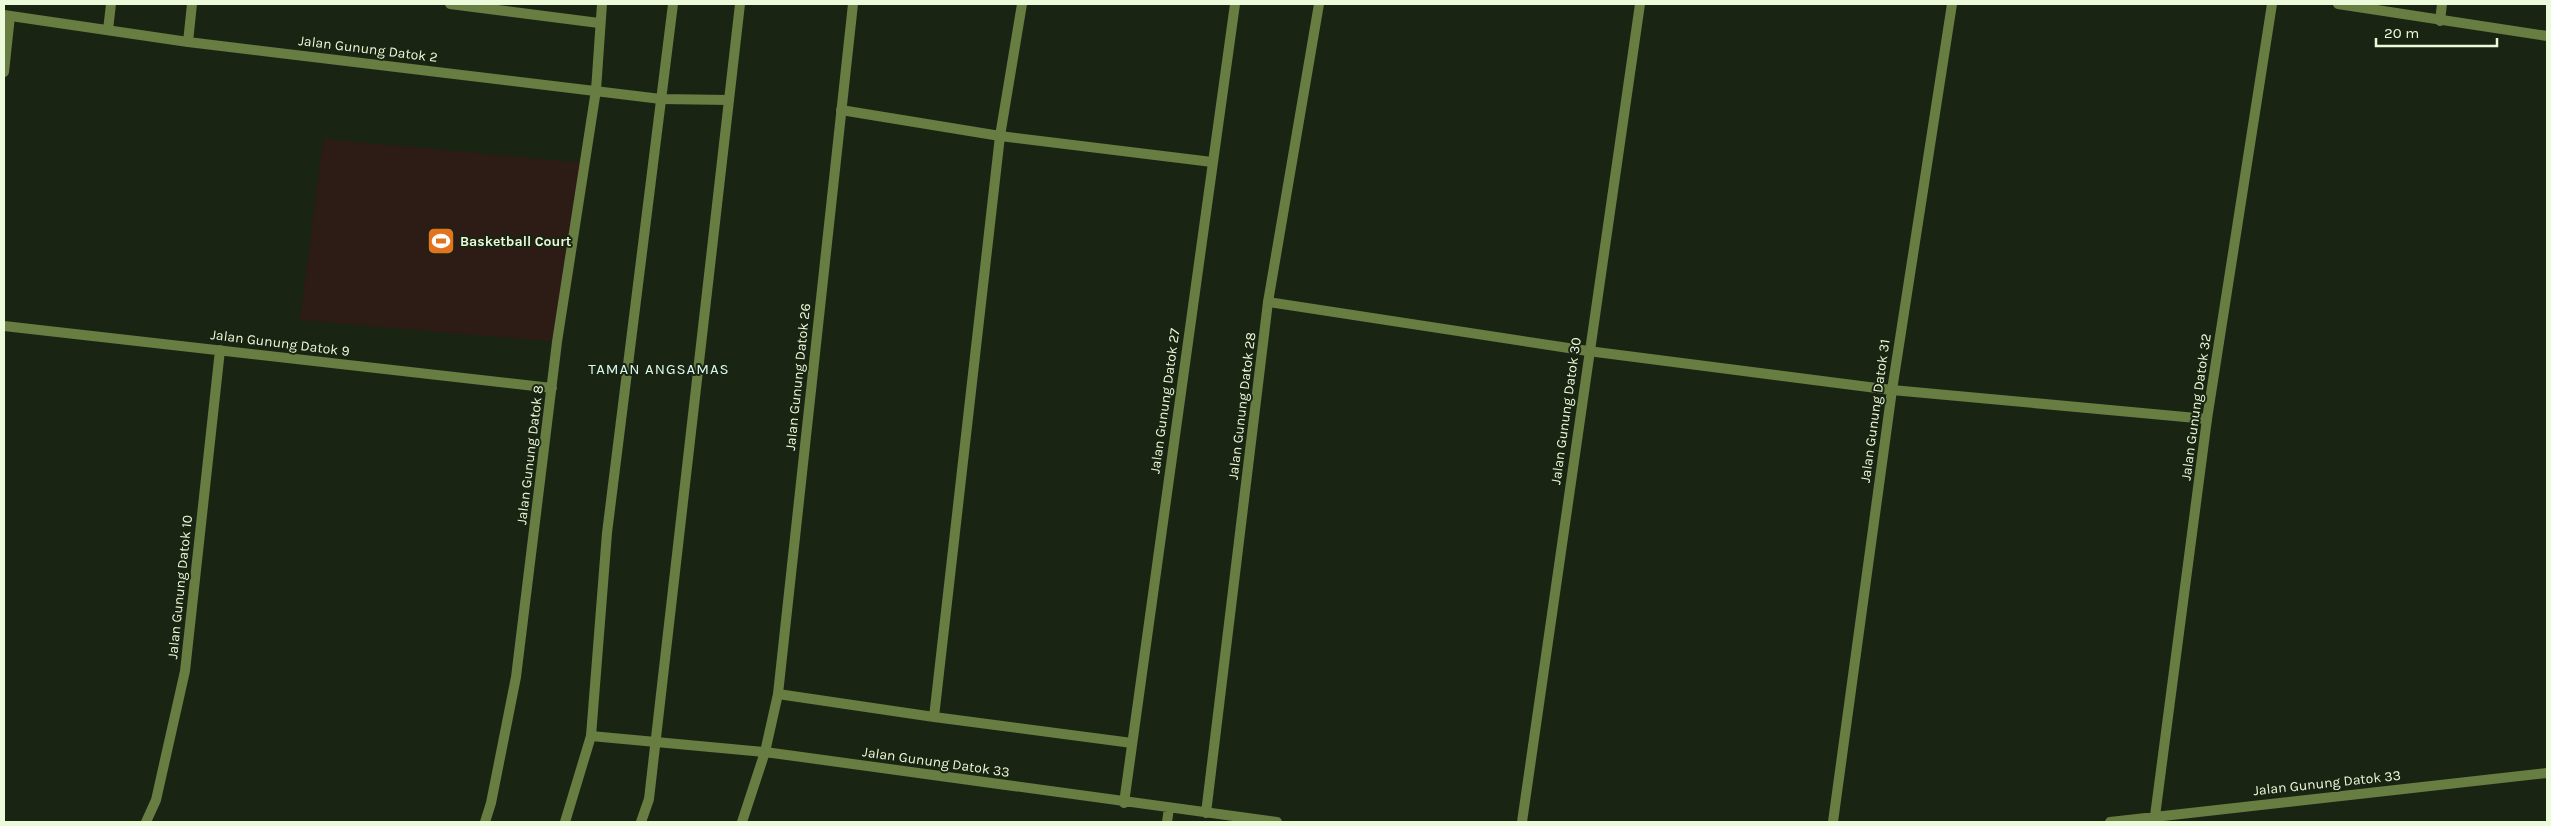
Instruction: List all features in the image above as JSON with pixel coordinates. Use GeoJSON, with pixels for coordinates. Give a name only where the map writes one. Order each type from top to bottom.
{"type":"FeatureCollection","features":[{"type":"Feature","properties":{"kind":"street"},"geometry":{"type":"LineString","coordinates":[[108,30],[111,4]]}},
{"type":"Feature","properties":{"kind":"street"},"geometry":{"type":"LineString","coordinates":[[188,42],[192,4]]}},
{"type":"Feature","properties":{"kind":"street"},"geometry":{"type":"LineString","coordinates":[[450,4],[599,23]]}},
{"type":"Feature","properties":{"kind":"street","name":"Jalan Gunung Datok 8"},"geometry":{"type":"LineString","coordinates":[[485,822],[491,803],[516,677],[557,342],[596,90],[599,23],[602,4]]}},
{"type":"Feature","properties":{"kind":"street"},"geometry":{"type":"LineString","coordinates":[[565,822],[591,736],[607,533],[673,4]]}},
{"type":"Feature","properties":{"kind":"street"},"geometry":{"type":"LineString","coordinates":[[641,822],[649,800],[740,4]]}},
{"type":"Feature","properties":{"kind":"street","name":"Jalan Gunung Datok 26"},"geometry":{"type":"LineString","coordinates":[[742,822],[765,752],[778,694],[853,4]]}},
{"type":"Feature","properties":{"kind":"street"},"geometry":{"type":"LineString","coordinates":[[934,718],[1000,136],[1022,4]]}},
{"type":"Feature","properties":{"kind":"street","name":"Jalan Gunung Datok 27"},"geometry":{"type":"LineString","coordinates":[[1124,803],[1235,4]]}},
{"type":"Feature","properties":{"kind":"street","name":"Jalan Gunung Datok 28"},"geometry":{"type":"LineString","coordinates":[[1206,813],[1268,302],[1319,4]]}},
{"type":"Feature","properties":{"kind":"street","name":"Jalan Gunung Datok 30"},"geometry":{"type":"LineString","coordinates":[[1522,822],[1588,351],[1640,4]]}},
{"type":"Feature","properties":{"kind":"street","name":"Jalan Gunung Datok 31"},"geometry":{"type":"LineString","coordinates":[[1833,822],[1892,390],[1952,4]]}},
{"type":"Feature","properties":{"kind":"street","name":"Jalan Gunung Datok 32"},"geometry":{"type":"LineString","coordinates":[[2155,816],[2207,419],[2272,4]]}},
{"type":"Feature","properties":{"kind":"street"},"geometry":{"type":"LineString","coordinates":[[2338,4],[2547,36]]}},
{"type":"Feature","properties":{"kind":"street"},"geometry":{"type":"LineString","coordinates":[[2440,20],[2442,4]]}},
{"type":"Feature","properties":{"kind":"street"},"geometry":{"type":"LineString","coordinates":[[4,72],[7,16]]}},
{"type":"Feature","properties":{"kind":"street","name":"Jalan Gunung Datok 2"},"geometry":{"type":"LineString","coordinates":[[7,16],[188,42],[661,99],[730,100]]}},
{"type":"Feature","properties":{"kind":"street"},"geometry":{"type":"LineString","coordinates":[[841,110],[1000,136],[1212,162]]}},
{"type":"Feature","properties":{"kind":"street"},"geometry":{"type":"LineString","coordinates":[[1268,302],[1588,351],[1892,390],[2207,419]]}},
{"type":"Feature","properties":{"kind":"street","name":"Jalan Gunung Datok 9"},"geometry":{"type":"LineString","coordinates":[[4,326],[552,388]]}},
{"type":"Feature","properties":{"kind":"street","name":"Jalan Gunung Datok 10"},"geometry":{"type":"LineString","coordinates":[[146,822],[156,800],[185,671],[220,350]]}},
{"type":"Feature","properties":{"kind":"street"},"geometry":{"type":"LineString","coordinates":[[778,694],[934,718],[1132,743]]}},
{"type":"Feature","properties":{"kind":"street","name":"Jalan Gunung Datok 33"},"geometry":{"type":"LineString","coordinates":[[591,736],[656,740],[765,752],[1124,803],[1277,822]]}},
{"type":"Feature","properties":{"kind":"street","name":"Jalan Gunung Datok 33"},"geometry":{"type":"LineString","coordinates":[[2110,822],[2547,773]]}},
{"type":"Feature","properties":{"kind":"street"},"geometry":{"type":"LineString","coordinates":[[1167,822],[1168,808]]}},
{"type":"Feature","properties":{"kind":"shaded area","name":"Basketball Court"},"geometry":{"type":"Polygon","coordinates":[[[323,139],[586,163],[557,342],[300,320],[323,139]]]}},
{"type":"Feature","properties":{"kind":"place","name":"Basketball Court"},"geometry":{"type":"Point","coordinates":[441,241]}},
{"type":"Feature","properties":{"kind":"district","name":"TAMAN ANGSAMAS"},"geometry":{"type":"Point","coordinates":[659,369]}}]}
